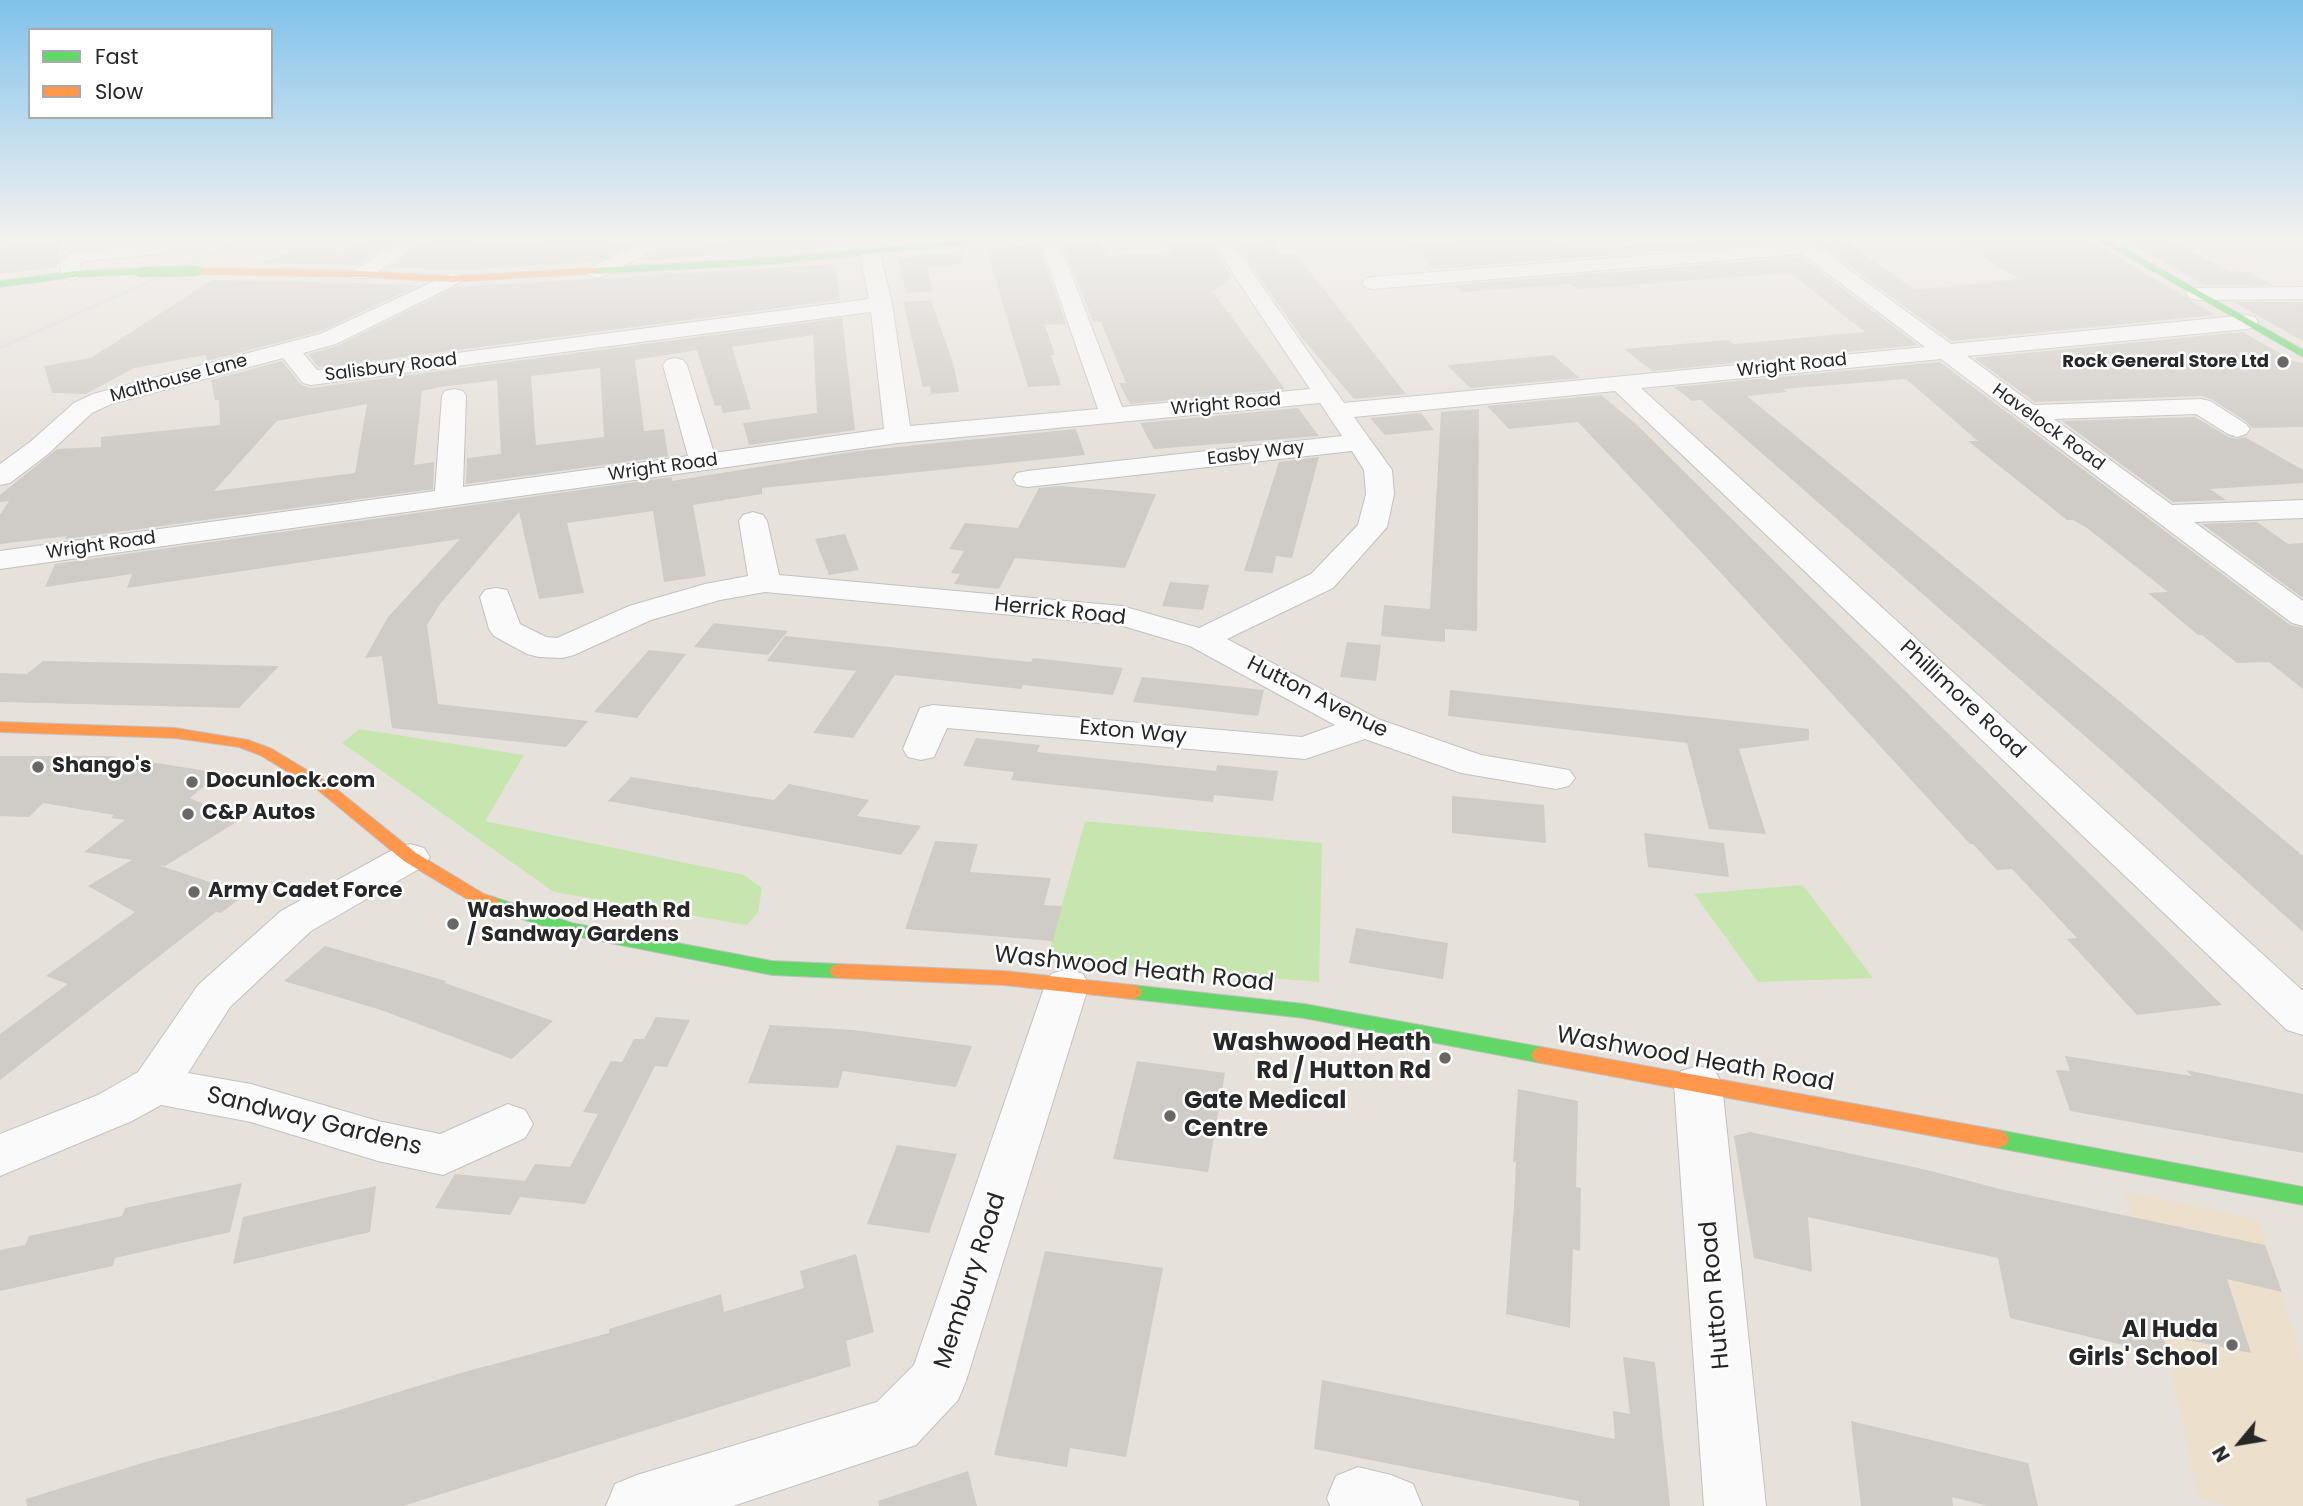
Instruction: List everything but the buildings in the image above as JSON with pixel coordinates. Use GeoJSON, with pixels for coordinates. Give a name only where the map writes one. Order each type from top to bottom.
{"type":"FeatureCollection","features":[{"type":"Feature","properties":{"kind":"main road"},"geometry":{"type":"LineString","coordinates":[[2225,309],[2303,354]]}},
{"type":"Feature","properties":{"kind":"main road","name":"Washwood Heath Road"},"geometry":{"type":"LineString","coordinates":[[0,727],[175,733],[242,743],[266,752],[324,787],[410,857],[478,898],[570,929],[772,968],[1004,978],[1304,1011],[1698,1084],[2300,1204]]}},
{"type":"Feature","properties":{"kind":"street","name":"Malthouse Lane"},"geometry":{"type":"LineString","coordinates":[[0,477],[39,448],[83,408],[93,403],[184,376],[328,339],[389,309]]}},
{"type":"Feature","properties":{"kind":"street","name":"Salisbury Road"},"geometry":{"type":"LineString","coordinates":[[289,351],[311,377],[335,376],[841,309]]}},
{"type":"Feature","properties":{"kind":"street"},"geometry":{"type":"LineString","coordinates":[[882,309],[898,435]]}},
{"type":"Feature","properties":{"kind":"street"},"geometry":{"type":"LineString","coordinates":[[1074,309],[1113,416]]}},
{"type":"Feature","properties":{"kind":"street"},"geometry":{"type":"LineString","coordinates":[[1202,639],[1322,581],[1372,527],[1380,494],[1378,470],[1267,309]]}},
{"type":"Feature","properties":{"kind":"street","name":"Havelock Road"},"geometry":{"type":"LineString","coordinates":[[1886,309],[2303,616]]}},
{"type":"Feature","properties":{"kind":"street","name":"Wright Road"},"geometry":{"type":"LineString","coordinates":[[0,560],[898,435],[1113,416],[1621,383],[2247,321]]}},
{"type":"Feature","properties":{"kind":"street"},"geometry":{"type":"LineString","coordinates":[[675,365],[703,462]]}},
{"type":"Feature","properties":{"kind":"street","name":"Phillimore Road"},"geometry":{"type":"LineString","coordinates":[[1621,383],[2303,1018]]}},
{"type":"Feature","properties":{"kind":"street"},"geometry":{"type":"LineString","coordinates":[[449,498],[454,396]]}},
{"type":"Feature","properties":{"kind":"street"},"geometry":{"type":"LineString","coordinates":[[2028,413],[2201,406],[2237,429]]}},
{"type":"Feature","properties":{"kind":"street","name":"Easby Way"},"geometry":{"type":"LineString","coordinates":[[1027,479],[1158,478],[1360,442]]}},
{"type":"Feature","properties":{"kind":"street"},"geometry":{"type":"LineString","coordinates":[[2274,489],[2303,508]]}},
{"type":"Feature","properties":{"kind":"street"},"geometry":{"type":"LineString","coordinates":[[2165,514],[2303,508]]}},
{"type":"Feature","properties":{"kind":"street"},"geometry":{"type":"LineString","coordinates":[[753,521],[765,583]]}},
{"type":"Feature","properties":{"kind":"street","name":"Herrick Road"},"geometry":{"type":"LineString","coordinates":[[496,597],[505,629],[557,659],[639,613],[716,591],[765,583],[1122,616],[1202,639]]}},
{"type":"Feature","properties":{"kind":"street","name":"Hutton Avenue"},"geometry":{"type":"LineString","coordinates":[[1202,639],[1365,727],[1474,765],[1556,778]]}},
{"type":"Feature","properties":{"kind":"street","name":"Exton Way"},"geometry":{"type":"LineString","coordinates":[[921,749],[933,716],[1305,748],[1365,727]]}},
{"type":"Feature","properties":{"kind":"street"},"geometry":{"type":"LineString","coordinates":[[0,1156],[115,1108],[155,1085],[214,996],[296,921],[410,857]]}},
{"type":"Feature","properties":{"kind":"street","name":"Membury Road"},"geometry":{"type":"LineString","coordinates":[[637,1506],[895,1425],[937,1381],[1067,985]]}},
{"type":"Feature","properties":{"kind":"street","name":"Hutton Road"},"geometry":{"type":"LineString","coordinates":[[1698,1084],[1735,1506]]}},
{"type":"Feature","properties":{"kind":"street","name":"Sandway Gardens"},"geometry":{"type":"LineString","coordinates":[[155,1085],[251,1103],[378,1141],[443,1155],[508,1124]]}},
{"type":"Feature","properties":{"kind":"shaded area","name":"Al Huda Girls' School"},"geometry":{"type":"Polygon","coordinates":[[[2124,1191],[2259,1220],[2303,1363],[2303,1506],[2227,1506],[2198,1498],[2169,1356],[2124,1191]]]}},
{"type":"Feature","properties":{"kind":"green space"},"geometry":{"type":"Polygon","coordinates":[[[359,729],[524,755],[485,821],[744,875],[762,888],[758,912],[747,925],[554,892],[342,743],[359,729]]]}},
{"type":"Feature","properties":{"kind":"green space"},"geometry":{"type":"Polygon","coordinates":[[[1085,821],[1322,843],[1319,982],[1047,960],[1085,821]]]}},
{"type":"Feature","properties":{"kind":"green space"},"geometry":{"type":"Polygon","coordinates":[[[1803,885],[1873,978],[1758,982],[1694,894],[1803,885]]]}},
{"type":"Feature","properties":{"kind":"railway"},"geometry":{"type":"LineString","coordinates":[[0,348],[87,309]]}},
{"type":"Feature","properties":{"kind":"traffic: fast"},"geometry":{"type":"LineString","coordinates":[[2224,309],[2303,354]]}},
{"type":"Feature","properties":{"kind":"traffic: fast"},"geometry":{"type":"LineString","coordinates":[[490,902],[570,929],[772,968],[839,971]]}},
{"type":"Feature","properties":{"kind":"traffic: fast"},"geometry":{"type":"LineString","coordinates":[[1132,992],[1304,1011],[1541,1055]]}},
{"type":"Feature","properties":{"kind":"traffic: fast"},"geometry":{"type":"LineString","coordinates":[[1998,1139],[2303,1196]]}},
{"type":"Feature","properties":{"kind":"traffic: slow"},"geometry":{"type":"LineString","coordinates":[[0,727],[175,733],[242,743],[266,752],[324,787],[410,857],[478,898],[490,902]]}},
{"type":"Feature","properties":{"kind":"traffic: slow"},"geometry":{"type":"LineString","coordinates":[[839,971],[1004,978],[1132,992]]}},
{"type":"Feature","properties":{"kind":"traffic: slow"},"geometry":{"type":"LineString","coordinates":[[1541,1055],[1998,1139]]}},
{"type":"Feature","properties":{"kind":"place","name":"Rock General Store Ltd"},"geometry":{"type":"Point","coordinates":[2283,362]}},
{"type":"Feature","properties":{"kind":"place","name":"Shango's"},"geometry":{"type":"Point","coordinates":[38,767]}},
{"type":"Feature","properties":{"kind":"place","name":"Docunlock.com"},"geometry":{"type":"Point","coordinates":[192,782]}},
{"type":"Feature","properties":{"kind":"place","name":"C&P Autos"},"geometry":{"type":"Point","coordinates":[188,814]}},
{"type":"Feature","properties":{"kind":"place","name":"Army Cadet Force"},"geometry":{"type":"Point","coordinates":[194,892]}},
{"type":"Feature","properties":{"kind":"place","name":"Washwood Heath Rd / Sandway Gardens"},"geometry":{"type":"Point","coordinates":[453,924]}},
{"type":"Feature","properties":{"kind":"place","name":"Washwood Heath Rd / Hutton Rd"},"geometry":{"type":"Point","coordinates":[1445,1058]}},
{"type":"Feature","properties":{"kind":"place","name":"Gate Medical Centre"},"geometry":{"type":"Point","coordinates":[1170,1116]}},
{"type":"Feature","properties":{"kind":"place","name":"Al Huda Girls' School"},"geometry":{"type":"Point","coordinates":[2232,1345]}}]}
